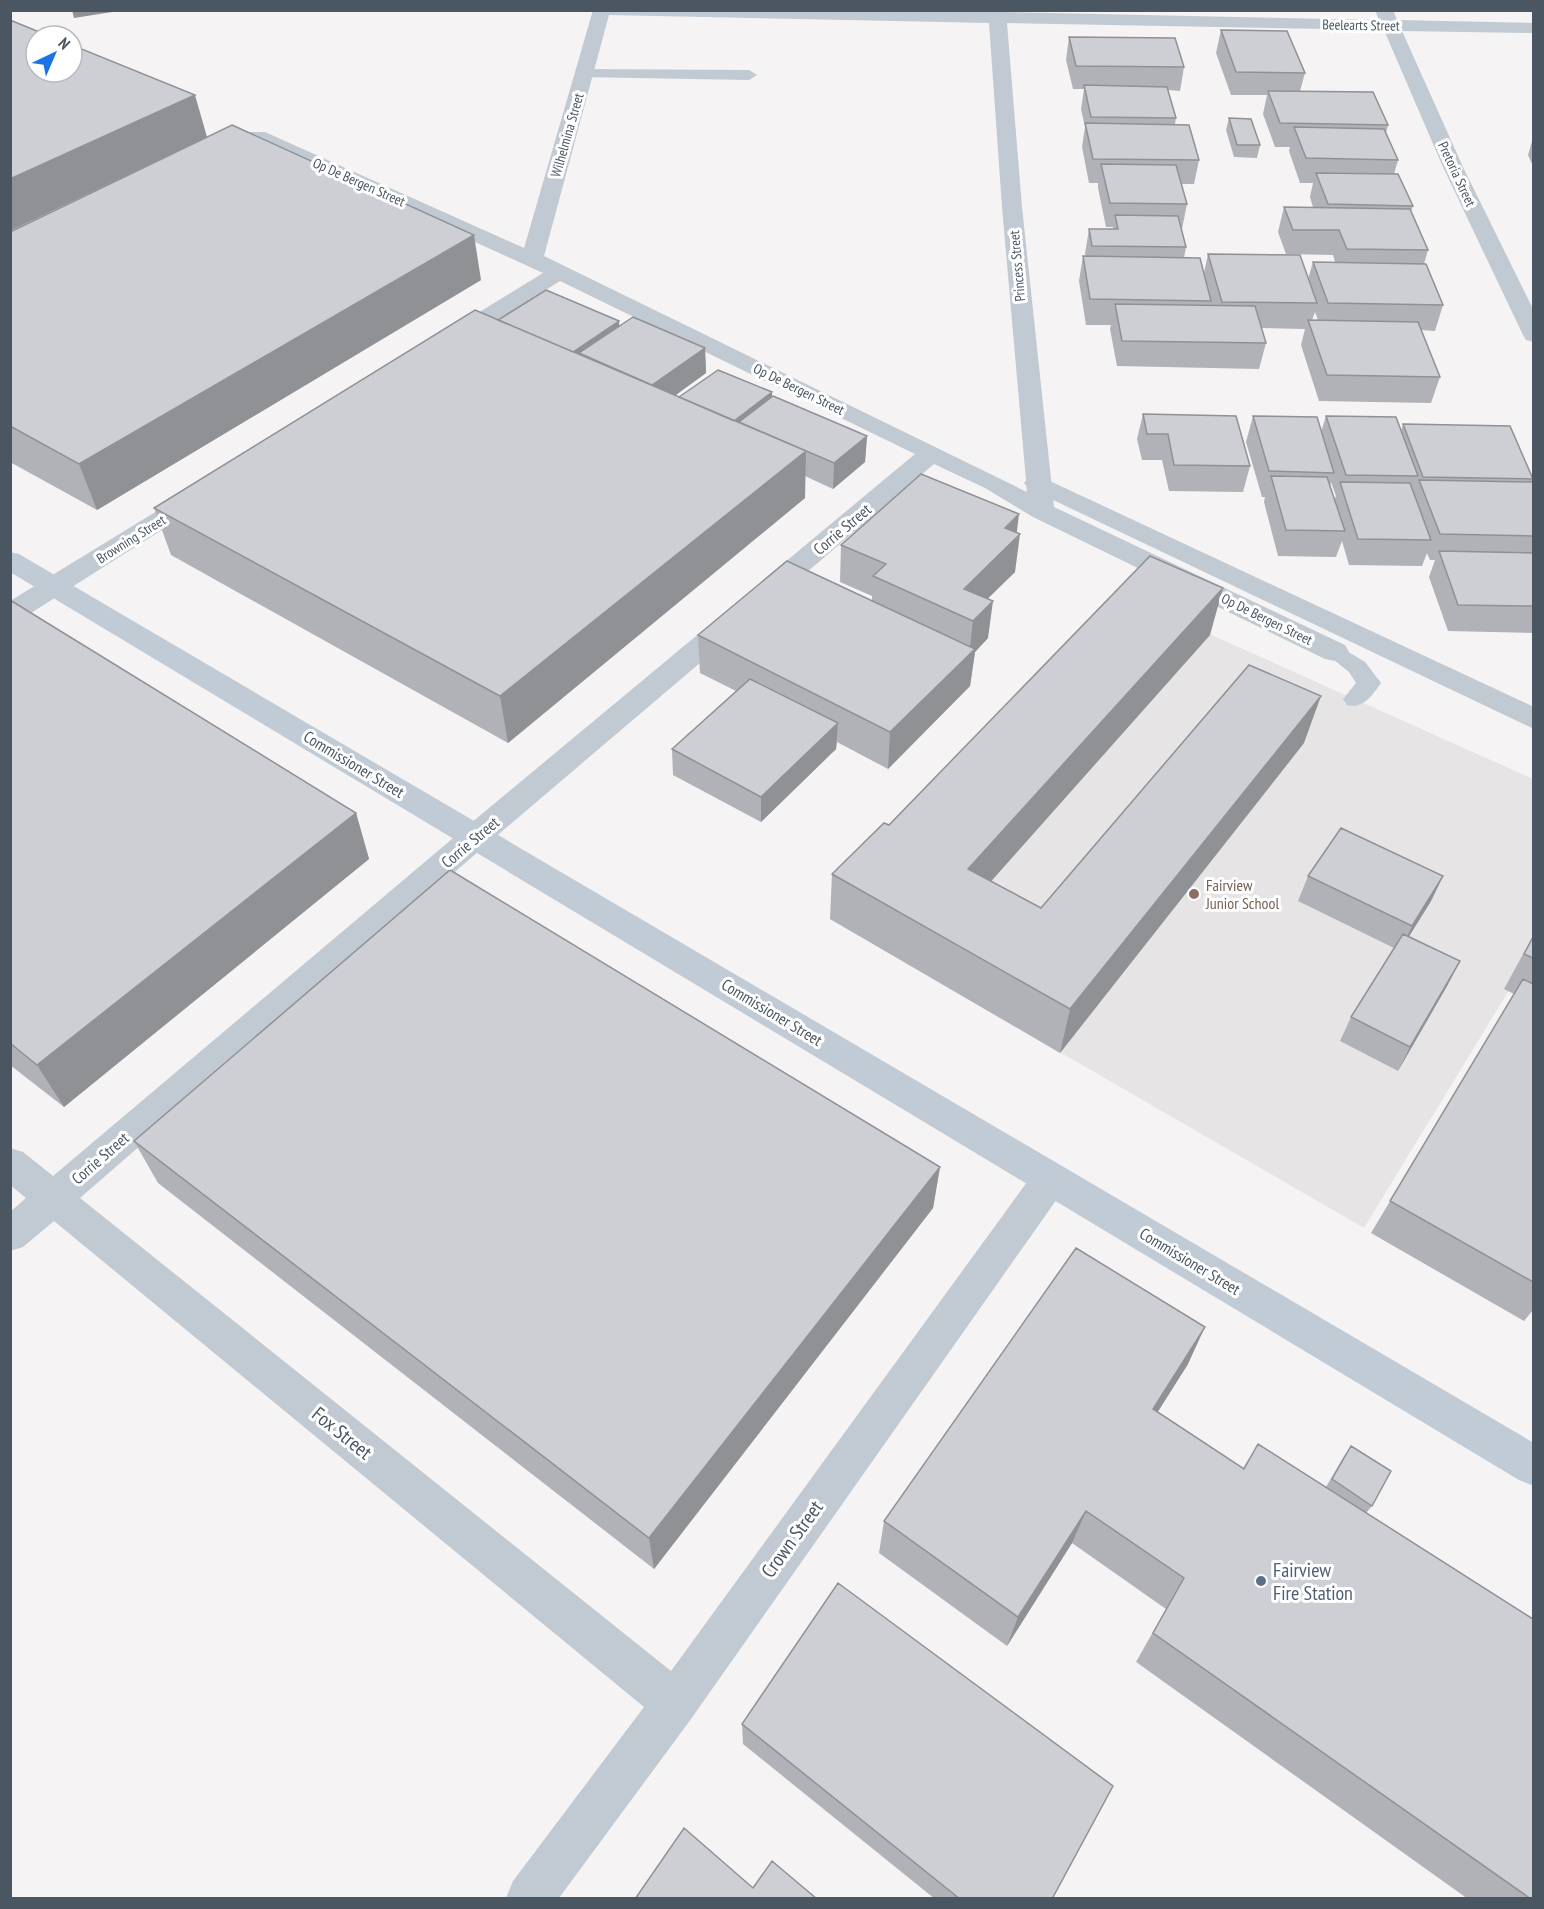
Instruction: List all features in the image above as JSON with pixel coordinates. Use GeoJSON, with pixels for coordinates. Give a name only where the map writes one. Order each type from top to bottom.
{"type":"FeatureCollection","features":[{"type":"Feature","properties":{"kind":"main road","name":"Commissioner Street"},"geometry":{"type":"LineString","coordinates":[[10,560],[1533,1466]]}},
{"type":"Feature","properties":{"kind":"street","name":"Wilhelmina Street"},"geometry":{"type":"LineString","coordinates":[[532,259],[602,10]]}},
{"type":"Feature","properties":{"kind":"street","name":"Beelearts Street"},"geometry":{"type":"LineString","coordinates":[[612,10],[998,20],[1387,18],[1533,28]]}},
{"type":"Feature","properties":{"kind":"street","name":"Pretoria Street"},"geometry":{"type":"LineString","coordinates":[[1387,18],[1453,167],[1533,335]]}},
{"type":"Feature","properties":{"kind":"street","name":"Princess Street"},"geometry":{"type":"LineString","coordinates":[[998,20],[1012,207],[1037,483],[1042,511]]}},
{"type":"Feature","properties":{"kind":"street","name":"Op De Bergen Street"},"geometry":{"type":"LineString","coordinates":[[196,166],[258,136],[532,259],[994,483],[1042,511],[1335,652]]}},
{"type":"Feature","properties":{"kind":"street"},"geometry":{"type":"LineString","coordinates":[[435,349],[558,273]]}},
{"type":"Feature","properties":{"kind":"street","name":"Corrie Street"},"geometry":{"type":"LineString","coordinates":[[10,1235],[476,836],[932,453]]}},
{"type":"Feature","properties":{"kind":"street"},"geometry":{"type":"LineString","coordinates":[[1037,483],[1533,719]]}},
{"type":"Feature","properties":{"kind":"street","name":"Browning Street"},"geometry":{"type":"LineString","coordinates":[[10,614],[214,487]]}},
{"type":"Feature","properties":{"kind":"street","name":"Fox Street"},"geometry":{"type":"LineString","coordinates":[[10,1163],[675,1703]]}},
{"type":"Feature","properties":{"kind":"street","name":"Crown Street"},"geometry":{"type":"LineString","coordinates":[[530,1899],[675,1703],[1051,1178]]}},
{"type":"Feature","properties":{"kind":"lane"},"geometry":{"type":"LineString","coordinates":[[584,74],[749,75]]}},
{"type":"Feature","properties":{"kind":"lane"},"geometry":{"type":"LineString","coordinates":[[1335,652],[1357,667],[1369,683],[1355,699]]}},
{"type":"Feature","properties":{"kind":"shaded area","name":"Fairview Junior School"},"geometry":{"type":"Polygon","coordinates":[[[1140,603],[1533,779],[1533,951],[1364,1228],[830,919],[1140,603]]]}},
{"type":"Feature","properties":{"kind":"building"},"geometry":{"type":"Polygon","coordinates":[[[10,20],[24,26],[24,84],[84,84],[84,50],[195,95],[10,179],[10,20]]]}},
{"type":"Feature","properties":{"kind":"building"},"geometry":{"type":"Polygon","coordinates":[[[1221,30],[1287,31],[1305,73],[1236,72],[1221,30]]]}},
{"type":"Feature","properties":{"kind":"building"},"geometry":{"type":"Polygon","coordinates":[[[1069,37],[1175,38],[1184,67],[1076,66],[1069,37]]]}},
{"type":"Feature","properties":{"kind":"building"},"geometry":{"type":"Polygon","coordinates":[[[1084,85],[1167,87],[1176,118],[1091,117],[1084,85]]]}},
{"type":"Feature","properties":{"kind":"building"},"geometry":{"type":"Polygon","coordinates":[[[1268,91],[1373,92],[1388,125],[1280,123],[1268,91]]]}},
{"type":"Feature","properties":{"kind":"building"},"geometry":{"type":"Polygon","coordinates":[[[1229,118],[1251,119],[1260,145],[1237,145],[1229,118]]]}},
{"type":"Feature","properties":{"kind":"building"},"geometry":{"type":"Polygon","coordinates":[[[1085,123],[1189,125],[1199,160],[1093,159],[1085,123]]]}},
{"type":"Feature","properties":{"kind":"building"},"geometry":{"type":"Polygon","coordinates":[[[232,125],[474,235],[79,464],[10,426],[10,232],[232,125]]]}},
{"type":"Feature","properties":{"kind":"building"},"geometry":{"type":"Polygon","coordinates":[[[1294,127],[1384,129],[1398,160],[1306,158],[1294,127]]]}},
{"type":"Feature","properties":{"kind":"building"},"geometry":{"type":"Polygon","coordinates":[[[1101,164],[1176,165],[1187,204],[1110,203],[1101,164]]]}},
{"type":"Feature","properties":{"kind":"building"},"geometry":{"type":"Polygon","coordinates":[[[1316,173],[1398,174],[1413,206],[1328,204],[1316,173]]]}},
{"type":"Feature","properties":{"kind":"building"},"geometry":{"type":"Polygon","coordinates":[[[1284,207],[1410,209],[1428,250],[1347,249],[1339,230],[1293,230],[1284,207]]]}},
{"type":"Feature","properties":{"kind":"building"},"geometry":{"type":"Polygon","coordinates":[[[1115,215],[1178,216],[1186,247],[1092,246],[1089,229],[1118,229],[1115,215]]]}},
{"type":"Feature","properties":{"kind":"building"},"geometry":{"type":"Polygon","coordinates":[[[1208,254],[1300,255],[1317,303],[1222,302],[1208,254]]]}},
{"type":"Feature","properties":{"kind":"building"},"geometry":{"type":"Polygon","coordinates":[[[1083,256],[1200,258],[1211,301],[1090,299],[1083,256]]]}},
{"type":"Feature","properties":{"kind":"building"},"geometry":{"type":"Polygon","coordinates":[[[1313,262],[1426,264],[1443,305],[1328,303],[1313,262]]]}},
{"type":"Feature","properties":{"kind":"building"},"geometry":{"type":"Polygon","coordinates":[[[546,290],[619,321],[573,352],[498,320],[546,290]]]}},
{"type":"Feature","properties":{"kind":"building"},"geometry":{"type":"Polygon","coordinates":[[[1115,304],[1255,306],[1266,343],[1122,341],[1115,304]]]}},
{"type":"Feature","properties":{"kind":"building"},"geometry":{"type":"Polygon","coordinates":[[[475,310],[806,451],[500,696],[154,508],[475,310]]]}},
{"type":"Feature","properties":{"kind":"building"},"geometry":{"type":"Polygon","coordinates":[[[633,317],[705,348],[652,385],[579,353],[633,317]]]}},
{"type":"Feature","properties":{"kind":"building"},"geometry":{"type":"Polygon","coordinates":[[[1308,320],[1418,322],[1440,377],[1327,375],[1308,320]]]}},
{"type":"Feature","properties":{"kind":"building"},"geometry":{"type":"Polygon","coordinates":[[[718,370],[772,392],[734,421],[679,397],[718,370]]]}},
{"type":"Feature","properties":{"kind":"building"},"geometry":{"type":"Polygon","coordinates":[[[773,396],[867,436],[834,463],[739,422],[773,396]]]}},
{"type":"Feature","properties":{"kind":"building"},"geometry":{"type":"Polygon","coordinates":[[[1143,414],[1236,416],[1250,466],[1174,465],[1168,434],[1147,434],[1143,414]]]}},
{"type":"Feature","properties":{"kind":"building"},"geometry":{"type":"Polygon","coordinates":[[[1253,416],[1317,417],[1334,473],[1269,471],[1253,416]]]}},
{"type":"Feature","properties":{"kind":"building"},"geometry":{"type":"Polygon","coordinates":[[[1326,416],[1396,417],[1418,476],[1346,475],[1326,416]]]}},
{"type":"Feature","properties":{"kind":"building"},"geometry":{"type":"Polygon","coordinates":[[[1403,424],[1510,426],[1533,479],[1423,477],[1403,424]]]}},
{"type":"Feature","properties":{"kind":"building"},"geometry":{"type":"Polygon","coordinates":[[[921,474],[1019,514],[1005,528],[1020,534],[964,589],[993,601],[973,621],[873,576],[886,564],[841,545],[921,474]]]}},
{"type":"Feature","properties":{"kind":"building"},"geometry":{"type":"Polygon","coordinates":[[[1271,476],[1327,477],[1345,531],[1286,530],[1271,476]]]}},
{"type":"Feature","properties":{"kind":"building"},"geometry":{"type":"Polygon","coordinates":[[[1419,480],[1533,482],[1533,536],[1440,534],[1419,480]]]}},
{"type":"Feature","properties":{"kind":"building"},"geometry":{"type":"Polygon","coordinates":[[[1340,482],[1410,483],[1431,540],[1358,539],[1340,482]]]}},
{"type":"Feature","properties":{"kind":"building"},"geometry":{"type":"Polygon","coordinates":[[[1439,551],[1533,553],[1533,606],[1458,605],[1439,551]]]}},
{"type":"Feature","properties":{"kind":"building"},"geometry":{"type":"Polygon","coordinates":[[[1150,556],[1223,588],[968,869],[1041,908],[1249,665],[1321,696],[1070,1009],[832,874],[884,823],[889,825],[1150,556]]]}},
{"type":"Feature","properties":{"kind":"building"},"geometry":{"type":"Polygon","coordinates":[[[787,561],[975,649],[890,732],[698,635],[787,561]]]}},
{"type":"Feature","properties":{"kind":"building"},"geometry":{"type":"Polygon","coordinates":[[[10,600],[356,813],[37,1065],[10,1043],[10,600]]]}},
{"type":"Feature","properties":{"kind":"building"},"geometry":{"type":"Polygon","coordinates":[[[750,679],[838,723],[761,797],[672,749],[750,679]]]}},
{"type":"Feature","properties":{"kind":"building"},"geometry":{"type":"Polygon","coordinates":[[[1341,828],[1443,876],[1412,926],[1308,876],[1341,828]]]}},
{"type":"Feature","properties":{"kind":"building"},"geometry":{"type":"Polygon","coordinates":[[[450,870],[940,1167],[649,1538],[134,1141],[450,870]]]}},
{"type":"Feature","properties":{"kind":"building"},"geometry":{"type":"Polygon","coordinates":[[[1403,934],[1460,961],[1410,1047],[1351,1017],[1403,934]]]}},
{"type":"Feature","properties":{"kind":"building"},"geometry":{"type":"Polygon","coordinates":[[[1533,937],[1533,958],[1524,954],[1533,937]]]}},
{"type":"Feature","properties":{"kind":"building"},"geometry":{"type":"Polygon","coordinates":[[[1523,979],[1533,984],[1533,1282],[1390,1201],[1523,979]]]}},
{"type":"Feature","properties":{"kind":"building","name":"Fairview Fire Station"},"geometry":{"type":"Polygon","coordinates":[[[1076,1248],[1205,1327],[1153,1409],[1244,1469],[1258,1444],[1533,1619],[1533,1899],[1153,1633],[1184,1578],[1086,1511],[1018,1617],[884,1521],[1076,1248]]]}},
{"type":"Feature","properties":{"kind":"building"},"geometry":{"type":"Polygon","coordinates":[[[1351,1446],[1391,1471],[1372,1506],[1332,1479],[1351,1446]]]}},
{"type":"Feature","properties":{"kind":"building"},"geometry":{"type":"Polygon","coordinates":[[[838,1583],[1113,1786],[1052,1899],[960,1899],[742,1724],[838,1583]]]}},
{"type":"Feature","properties":{"kind":"building"},"geometry":{"type":"Polygon","coordinates":[[[684,1828],[753,1888],[772,1861],[817,1899],[635,1899],[684,1828]]]}},
{"type":"Feature","properties":{"kind":"place","name":"Fairview Junior School"},"geometry":{"type":"Point","coordinates":[1194,894]}},
{"type":"Feature","properties":{"kind":"place","name":"Fairview Fire Station"},"geometry":{"type":"Point","coordinates":[1261,1581]}}]}
